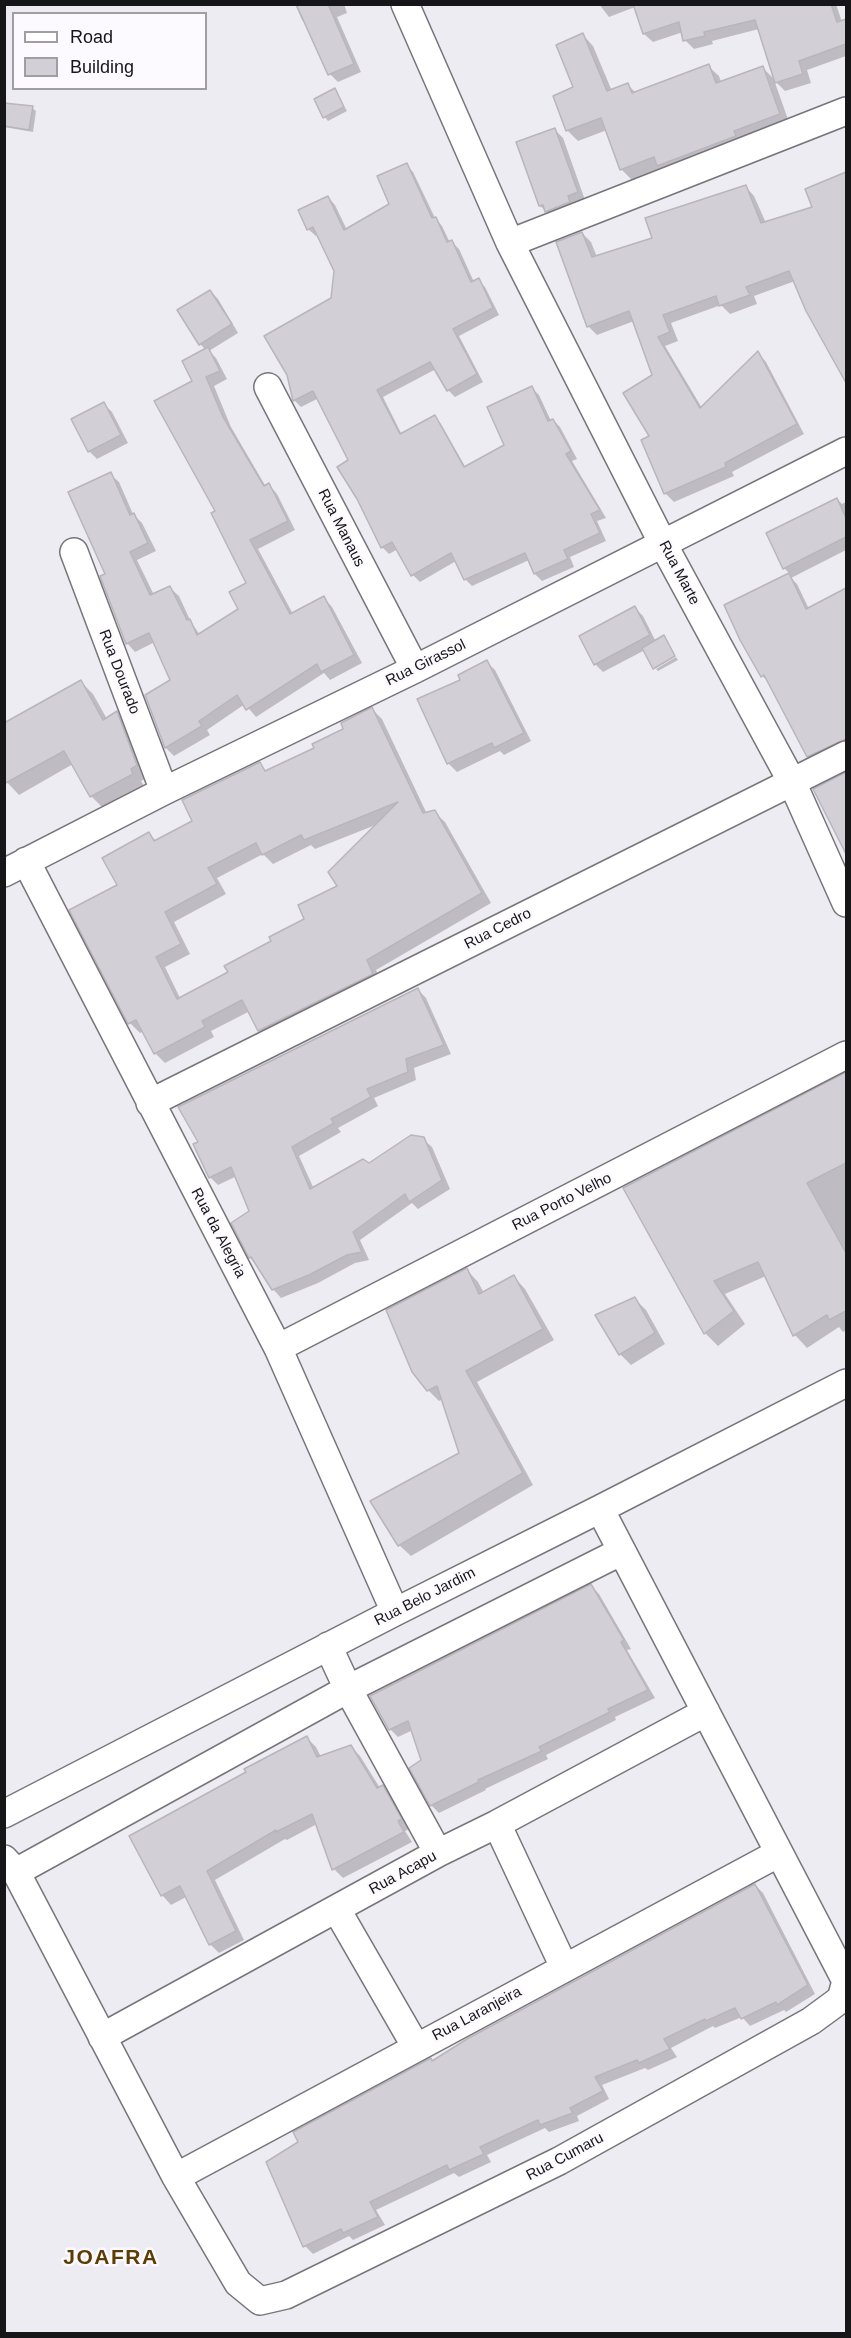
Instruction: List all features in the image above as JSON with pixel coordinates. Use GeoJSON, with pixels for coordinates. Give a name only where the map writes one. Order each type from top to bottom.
{"type":"FeatureCollection","features":[{"type":"Feature","properties":{"kind":"street","name":"Rua Marte"},"geometry":{"type":"LineString","coordinates":[[405,4],[510,243],[663,544],[792,782],[846,903]]}},
{"type":"Feature","properties":{"kind":"street"},"geometry":{"type":"LineString","coordinates":[[510,243],[846,111]]}},
{"type":"Feature","properties":{"kind":"street","name":"Rua Manaus"},"geometry":{"type":"LineString","coordinates":[[268,387],[415,669]]}},
{"type":"Feature","properties":{"kind":"street","name":"Rua Girassol"},"geometry":{"type":"LineString","coordinates":[[16,867],[846,451]]}},
{"type":"Feature","properties":{"kind":"street","name":"Rua Dourado"},"geometry":{"type":"LineString","coordinates":[[74,552],[164,791]]}},
{"type":"Feature","properties":{"kind":"street","name":"Rua Cedro"},"geometry":{"type":"LineString","coordinates":[[150,1103],[846,755]]}},
{"type":"Feature","properties":{"kind":"street","name":"Rua da Alegria"},"geometry":{"type":"LineString","coordinates":[[16,867],[150,1103],[278,1348],[396,1611]]}},
{"type":"Feature","properties":{"kind":"street","name":"Rua Porto Velho"},"geometry":{"type":"LineString","coordinates":[[278,1348],[846,1055]]}},
{"type":"Feature","properties":{"kind":"street","name":"Rua Belo Jardim"},"geometry":{"type":"LineString","coordinates":[[4,1814],[396,1611],[846,1383]]}},
{"type":"Feature","properties":{"kind":"street"},"geometry":{"type":"LineString","coordinates":[[600,1509],[846,1981]]}},
{"type":"Feature","properties":{"kind":"street"},"geometry":{"type":"LineString","coordinates":[[176,2177],[10,1866],[348,1689],[622,1551]]}},
{"type":"Feature","properties":{"kind":"street"},"geometry":{"type":"LineString","coordinates":[[328,1646],[348,1689],[438,1853]]}},
{"type":"Feature","properties":{"kind":"street","name":"Rua Acapu"},"geometry":{"type":"LineString","coordinates":[[102,2037],[438,1853],[497,1824],[706,1712]]}},
{"type":"Feature","properties":{"kind":"street"},"geometry":{"type":"LineString","coordinates":[[497,1824],[564,1967]]}},
{"type":"Feature","properties":{"kind":"street","name":"Rua Laranjeira"},"geometry":{"type":"LineString","coordinates":[[176,2177],[779,1853]]}},
{"type":"Feature","properties":{"kind":"street"},"geometry":{"type":"LineString","coordinates":[[337,1910],[416,2047]]}},
{"type":"Feature","properties":{"kind":"street","name":"Rua Cumaru"},"geometry":{"type":"LineString","coordinates":[[176,2177],[238,2283],[261,2301],[286,2295],[559,2161],[811,2021],[841,1999],[846,1981]]}},
{"type":"Feature","properties":{"kind":"building"},"geometry":{"type":"Polygon","coordinates":[[[296,4],[328,4],[354,64],[328,75],[296,4]]]}},
{"type":"Feature","properties":{"kind":"building"},"geometry":{"type":"Polygon","coordinates":[[[633,4],[831,4],[837,22],[846,19],[846,44],[799,61],[803,74],[775,83],[755,20],[704,32],[705,36],[683,41],[679,22],[643,34],[633,4]]]}},
{"type":"Feature","properties":{"kind":"building"},"geometry":{"type":"Polygon","coordinates":[[[583,33],[607,91],[628,83],[632,93],[709,64],[716,83],[763,66],[780,114],[734,131],[736,136],[657,166],[654,157],[620,170],[601,118],[566,131],[553,96],[573,87],[556,45],[583,33]]]}},
{"type":"Feature","properties":{"kind":"building"},"geometry":{"type":"Polygon","coordinates":[[[335,88],[344,107],[323,118],[314,99],[335,88]]]}},
{"type":"Feature","properties":{"kind":"building"},"geometry":{"type":"Polygon","coordinates":[[[4,103],[33,106],[29,130],[4,126],[4,103]]]}},
{"type":"Feature","properties":{"kind":"building"},"geometry":{"type":"Polygon","coordinates":[[[555,128],[578,192],[568,196],[570,202],[545,212],[543,205],[539,206],[516,142],[555,128]]]}},
{"type":"Feature","properties":{"kind":"building"},"geometry":{"type":"Polygon","coordinates":[[[407,163],[432,218],[436,217],[447,242],[452,240],[471,282],[479,278],[493,308],[453,329],[477,374],[447,391],[430,362],[377,390],[400,434],[435,415],[464,467],[504,445],[487,407],[532,386],[548,421],[553,419],[571,451],[566,454],[600,510],[591,514],[600,533],[564,550],[568,559],[534,574],[525,553],[464,580],[451,553],[411,576],[392,542],[381,548],[357,499],[337,467],[348,460],[313,391],[293,401],[287,375],[264,336],[331,298],[334,271],[313,227],[307,230],[298,210],[328,196],[344,230],[389,204],[377,176],[407,163]]]}},
{"type":"Feature","properties":{"kind":"building"},"geometry":{"type":"Polygon","coordinates":[[[846,172],[846,383],[806,311],[789,271],[746,287],[750,295],[719,306],[716,296],[663,315],[670,332],[658,337],[700,408],[758,351],[797,424],[725,463],[726,467],[664,494],[641,440],[649,436],[623,393],[652,375],[629,311],[587,327],[556,242],[582,232],[592,257],[652,238],[645,218],[746,185],[761,223],[812,207],[805,189],[846,172]]]}},
{"type":"Feature","properties":{"kind":"building"},"geometry":{"type":"Polygon","coordinates":[[[210,290],[232,324],[199,345],[177,310],[210,290]]]}},
{"type":"Feature","properties":{"kind":"building"},"geometry":{"type":"Polygon","coordinates":[[[208,347],[220,371],[206,377],[223,417],[264,486],[269,483],[288,521],[250,540],[290,614],[324,596],[354,655],[321,672],[317,664],[246,710],[237,695],[199,721],[202,726],[165,748],[145,695],[170,680],[149,633],[126,644],[100,576],[105,574],[68,492],[111,472],[130,515],[134,513],[148,543],[130,552],[150,595],[170,586],[197,635],[238,609],[229,592],[246,583],[211,513],[215,511],[154,401],[192,381],[182,361],[208,347]]]}},
{"type":"Feature","properties":{"kind":"building"},"geometry":{"type":"Polygon","coordinates":[[[104,402],[121,435],[88,452],[71,419],[104,402]]]}},
{"type":"Feature","properties":{"kind":"building"},"geometry":{"type":"Polygon","coordinates":[[[837,498],[846,518],[846,537],[783,569],[766,533],[837,498]]]}},
{"type":"Feature","properties":{"kind":"building"},"geometry":{"type":"Polygon","coordinates":[[[789,573],[806,609],[846,588],[846,739],[807,757],[764,675],[761,677],[740,640],[724,605],[789,573]]]}},
{"type":"Feature","properties":{"kind":"building"},"geometry":{"type":"Polygon","coordinates":[[[635,606],[650,635],[594,665],[579,636],[635,606]]]}},
{"type":"Feature","properties":{"kind":"building"},"geometry":{"type":"Polygon","coordinates":[[[664,635],[675,656],[653,669],[642,648],[664,635]]]}},
{"type":"Feature","properties":{"kind":"building"},"geometry":{"type":"Polygon","coordinates":[[[487,660],[524,733],[494,748],[492,743],[447,764],[417,699],[460,680],[458,675],[487,660]]]}},
{"type":"Feature","properties":{"kind":"building"},"geometry":{"type":"Polygon","coordinates":[[[81,680],[103,720],[117,711],[137,765],[131,769],[133,774],[90,797],[64,751],[4,784],[4,723],[81,680]]]}},
{"type":"Feature","properties":{"kind":"building"},"geometry":{"type":"Polygon","coordinates":[[[372,707],[423,813],[435,810],[482,893],[367,960],[373,974],[258,1031],[242,1000],[202,1021],[205,1027],[154,1054],[136,1020],[128,1024],[69,910],[117,885],[102,858],[149,832],[154,841],[192,821],[182,800],[260,762],[265,771],[314,748],[312,744],[343,729],[341,723],[372,707]],[[398,802],[304,840],[301,835],[262,855],[256,843],[208,868],[217,884],[165,912],[181,944],[156,957],[177,999],[228,972],[224,966],[271,941],[269,937],[304,919],[298,905],[337,886],[328,872],[398,802]]]}},
{"type":"Feature","properties":{"kind":"building"},"geometry":{"type":"Polygon","coordinates":[[[846,772],[846,854],[813,789],[846,772]]]}},
{"type":"Feature","properties":{"kind":"building"},"geometry":{"type":"Polygon","coordinates":[[[418,988],[444,1045],[406,1059],[408,1072],[367,1089],[371,1097],[331,1119],[334,1123],[292,1147],[310,1189],[363,1159],[369,1163],[411,1135],[424,1137],[442,1180],[409,1202],[405,1194],[353,1232],[362,1252],[347,1255],[309,1275],[272,1290],[251,1257],[249,1258],[231,1223],[249,1211],[231,1167],[209,1178],[193,1144],[198,1142],[178,1107],[418,988]]]}},
{"type":"Feature","properties":{"kind":"building"},"geometry":{"type":"Polygon","coordinates":[[[846,1072],[846,1163],[807,1183],[846,1253],[846,1311],[829,1320],[827,1315],[793,1336],[758,1262],[714,1281],[734,1311],[704,1334],[623,1188],[846,1072]]]}},
{"type":"Feature","properties":{"kind":"building"},"geometry":{"type":"Polygon","coordinates":[[[467,1268],[479,1294],[514,1275],[543,1329],[466,1371],[523,1473],[398,1546],[370,1501],[459,1453],[437,1386],[427,1391],[412,1372],[386,1310],[467,1268]]]}},
{"type":"Feature","properties":{"kind":"building"},"geometry":{"type":"Polygon","coordinates":[[[635,1297],[655,1333],[619,1355],[595,1315],[635,1297]]]}},
{"type":"Feature","properties":{"kind":"building"},"geometry":{"type":"Polygon","coordinates":[[[591,1584],[624,1640],[621,1642],[648,1690],[608,1709],[610,1712],[539,1747],[542,1751],[478,1780],[479,1782],[430,1806],[409,1768],[421,1760],[408,1721],[389,1730],[370,1696],[591,1584]]]}},
{"type":"Feature","properties":{"kind":"building"},"geometry":{"type":"Polygon","coordinates":[[[307,1736],[317,1757],[351,1745],[377,1788],[383,1785],[402,1819],[398,1821],[404,1832],[332,1870],[312,1814],[276,1832],[276,1830],[207,1871],[236,1931],[209,1945],[180,1886],[161,1896],[129,1836],[246,1772],[244,1769],[307,1736]]]}},
{"type":"Feature","properties":{"kind":"building"},"geometry":{"type":"Polygon","coordinates":[[[755,1884],[808,1985],[777,2005],[776,2002],[741,2019],[735,2008],[706,2021],[705,2019],[664,2039],[670,2049],[639,2063],[637,2060],[595,2077],[603,2091],[570,2108],[573,2113],[540,2125],[538,2120],[480,2147],[484,2154],[449,2170],[447,2165],[370,2202],[378,2217],[343,2233],[341,2229],[303,2247],[266,2162],[298,2142],[293,2132],[431,2058],[432,2061],[467,2039],[755,1884]]]}},
{"type":"Feature","properties":{"kind":"district","name":"JOAFRA"},"geometry":{"type":"Point","coordinates":[111,2258]}}]}
